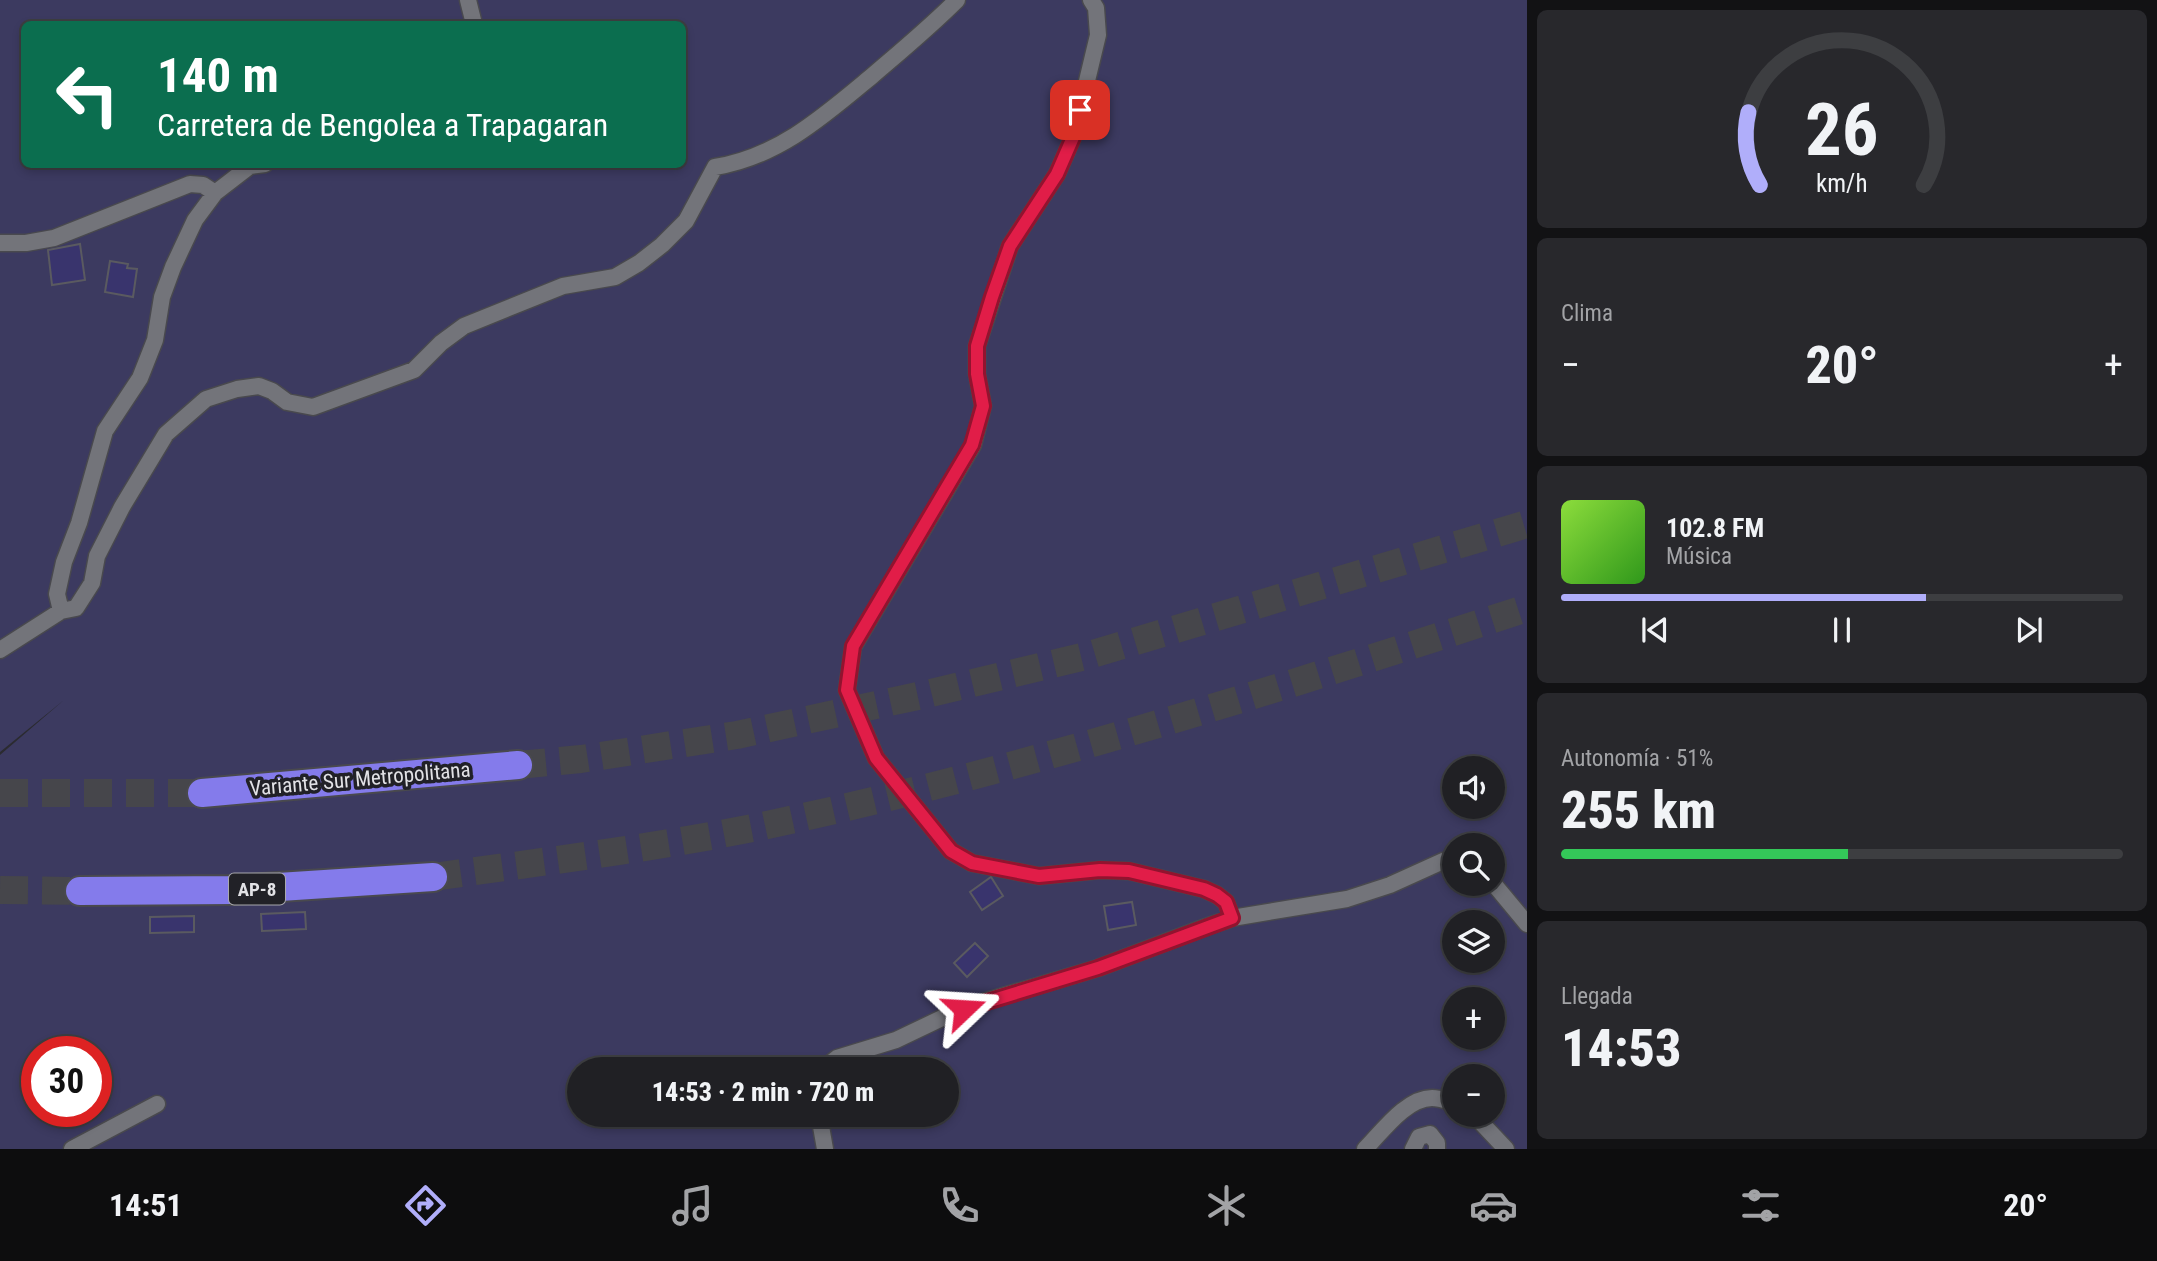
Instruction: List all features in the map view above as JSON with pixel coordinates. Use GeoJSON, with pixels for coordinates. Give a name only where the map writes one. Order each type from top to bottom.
{"type":"FeatureCollection","features":[{"type":"Feature","properties":{"kind":"highway","name":"Variante Sur Metropolitana"},"geometry":{"type":"LineString","coordinates":[[202,793],[518,765]]}},
{"type":"Feature","properties":{"kind":"highway","name":"AP-8"},"geometry":{"type":"LineString","coordinates":[[80,891],[233,890],[433,877]]}},
{"type":"Feature","properties":{"kind":"street"},"geometry":{"type":"LineString","coordinates":[[468,0],[473,21]]}},
{"type":"Feature","properties":{"kind":"street"},"geometry":{"type":"LineString","coordinates":[[0,650],[61,611],[76,608],[92,583],[97,556],[166,433],[206,399],[237,389],[259,386],[272,391],[286,402],[313,407],[414,370],[440,343],[464,326],[563,286],[615,277],[662,246],[686,221],[715,167],[735,164],[768,152],[804,131],[933,24],[957,0]]}},
{"type":"Feature","properties":{"kind":"street"},"geometry":{"type":"LineString","coordinates":[[1091,0],[1096,8],[1098,35],[1074,135],[1057,174],[1010,246],[977,346],[977,374],[983,406],[972,445],[853,646],[847,690],[876,758],[951,851],[972,863],[1039,876],[1100,870],[1129,871],[1210,892],[1226,902],[1232,918]]}},
{"type":"Feature","properties":{"kind":"street"},"geometry":{"type":"LineString","coordinates":[[61,611],[57,594],[64,562],[79,523],[105,431],[140,378],[155,340],[162,297],[173,267],[195,220],[215,193],[247,168]]}},
{"type":"Feature","properties":{"kind":"street"},"geometry":{"type":"LineString","coordinates":[[0,243],[26,243],[54,238],[190,184],[203,186],[215,193]]}},
{"type":"Feature","properties":{"kind":"street"},"geometry":{"type":"LineString","coordinates":[[840,1057],[896,1040],[964,1009],[1098,968],[1232,918],[1347,899],[1390,885],[1442,861]]}},
{"type":"Feature","properties":{"kind":"street"},"geometry":{"type":"LineString","coordinates":[[1504,896],[1527,924]]}},
{"type":"Feature","properties":{"kind":"street"},"geometry":{"type":"LineString","coordinates":[[1365,1149],[1402,1111],[1430,1097],[1442,1100]]}},
{"type":"Feature","properties":{"kind":"street"},"geometry":{"type":"LineString","coordinates":[[72,1149],[157,1104]]}},
{"type":"Feature","properties":{"kind":"street"},"geometry":{"type":"LineString","coordinates":[[821,1127],[825,1149]]}},
{"type":"Feature","properties":{"kind":"street"},"geometry":{"type":"LineString","coordinates":[[1485,1127],[1506,1149]]}},
{"type":"Feature","properties":{"kind":"street"},"geometry":{"type":"LineString","coordinates":[[1413,1149],[1419,1137],[1430,1134],[1437,1143],[1437,1149]]}},
{"type":"Feature","properties":{"kind":"shaded area"},"geometry":{"type":"Polygon","coordinates":[[[0,0],[1527,0],[1527,1149],[0,1149],[0,755],[64,700],[0,752],[0,0]]]}},
{"type":"Feature","properties":{"kind":"building"},"geometry":{"type":"Polygon","coordinates":[[[80,244],[85,280],[52,285],[48,250],[80,244]]]}},
{"type":"Feature","properties":{"kind":"building"},"geometry":{"type":"Polygon","coordinates":[[[110,261],[128,264],[127,268],[137,269],[133,297],[105,292],[110,261]]]}},
{"type":"Feature","properties":{"kind":"building"},"geometry":{"type":"Polygon","coordinates":[[[991,877],[1003,896],[982,910],[970,892],[991,877]]]}},
{"type":"Feature","properties":{"kind":"building"},"geometry":{"type":"Polygon","coordinates":[[[1132,902],[1136,925],[1108,930],[1104,906],[1132,902]]]}},
{"type":"Feature","properties":{"kind":"building"},"geometry":{"type":"Polygon","coordinates":[[[305,912],[306,929],[262,931],[261,914],[305,912]]]}},
{"type":"Feature","properties":{"kind":"building"},"geometry":{"type":"Polygon","coordinates":[[[194,916],[194,932],[150,933],[150,917],[194,916]]]}},
{"type":"Feature","properties":{"kind":"building"},"geometry":{"type":"Polygon","coordinates":[[[975,943],[988,956],[967,977],[954,963],[975,943]]]}},
{"type":"Feature","properties":{"kind":"tunnel"},"geometry":{"type":"LineString","coordinates":[[518,765],[581,759],[737,735],[927,694],[1086,656],[1527,524]]}},
{"type":"Feature","properties":{"kind":"tunnel"},"geometry":{"type":"LineString","coordinates":[[433,877],[593,855],[753,828],[949,782],[1143,728],[1527,608]]}},
{"type":"Feature","properties":{"kind":"tunnel"},"geometry":{"type":"LineString","coordinates":[[0,793],[202,793]]}},
{"type":"Feature","properties":{"kind":"tunnel"},"geometry":{"type":"LineString","coordinates":[[0,890],[80,891]]}},
{"type":"Feature","properties":{"kind":"route"},"geometry":{"type":"LineString","coordinates":[[964,1009],[995,997],[1098,968],[1232,918],[1226,902],[1204,889],[1129,871],[1080,871],[1039,876],[972,863],[951,851],[876,758],[847,690],[853,646],[972,445],[983,406],[977,374],[977,346],[992,297],[1010,246],[1057,174],[1074,135],[1080,110]]}}]}
